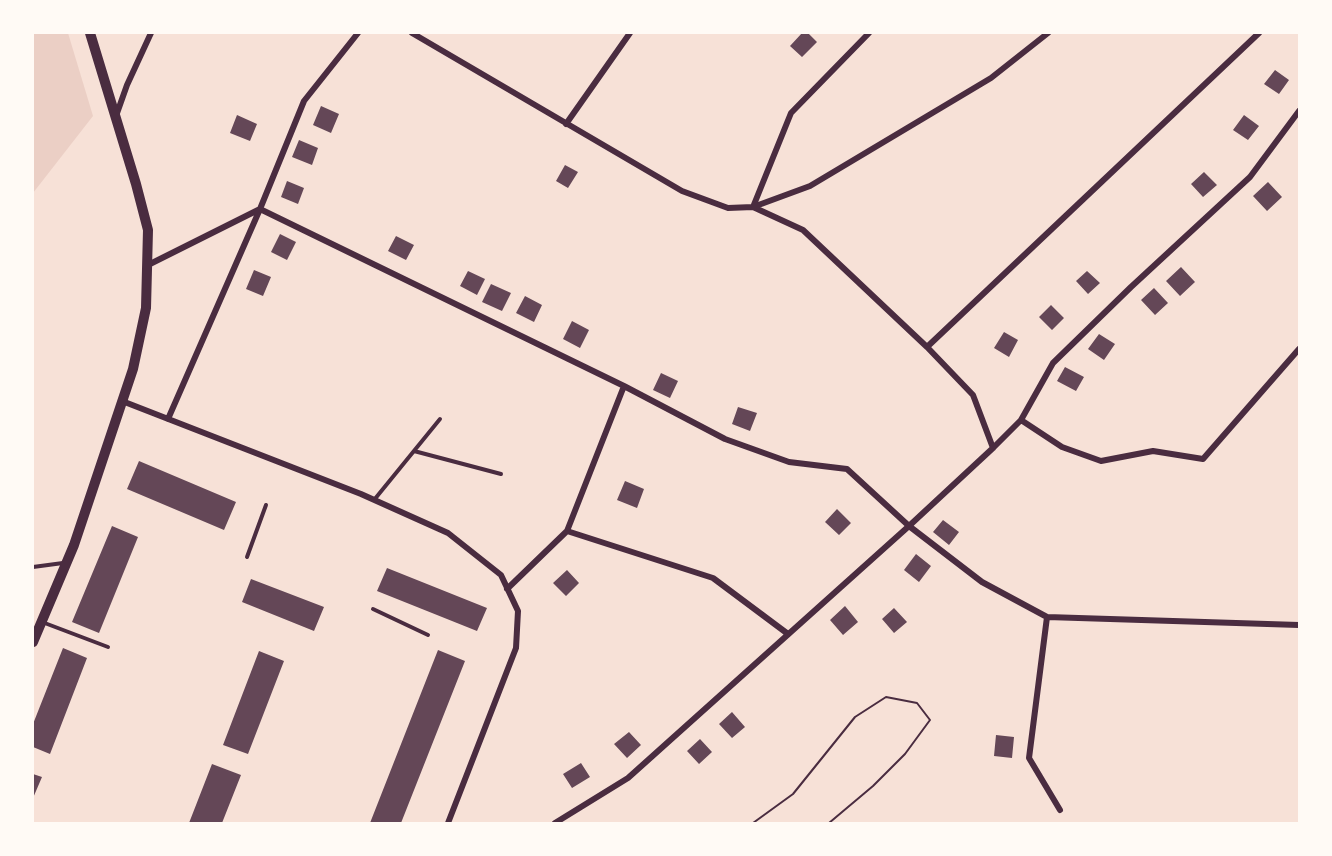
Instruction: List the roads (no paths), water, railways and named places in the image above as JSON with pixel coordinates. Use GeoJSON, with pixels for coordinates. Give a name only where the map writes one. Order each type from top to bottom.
{"type":"FeatureCollection","features":[{"type":"Feature","properties":{"kind":"main road"},"geometry":{"type":"LineString","coordinates":[[33,642],[74,545],[133,369],[146,308],[148,230],[90,33]]}},
{"type":"Feature","properties":{"kind":"street"},"geometry":{"type":"LineString","coordinates":[[116,117],[151,33]]}},
{"type":"Feature","properties":{"kind":"street"},"geometry":{"type":"LineString","coordinates":[[168,419],[260,209],[304,101],[358,33]]}},
{"type":"Feature","properties":{"kind":"street"},"geometry":{"type":"LineString","coordinates":[[412,33],[682,192],[728,208],[753,207],[810,186],[991,78],[1048,33]]}},
{"type":"Feature","properties":{"kind":"street"},"geometry":{"type":"LineString","coordinates":[[566,124],[630,33]]}},
{"type":"Feature","properties":{"kind":"street"},"geometry":{"type":"LineString","coordinates":[[753,207],[791,113],[869,33]]}},
{"type":"Feature","properties":{"kind":"street"},"geometry":{"type":"LineString","coordinates":[[927,347],[1258,33]]}},
{"type":"Feature","properties":{"kind":"street"},"geometry":{"type":"LineString","coordinates":[[555,823],[627,778],[993,448],[1021,420],[1053,363],[1250,177],[1299,111]]}},
{"type":"Feature","properties":{"kind":"street"},"geometry":{"type":"LineString","coordinates":[[753,207],[803,230],[927,347],[973,395],[993,448]]}},
{"type":"Feature","properties":{"kind":"street"},"geometry":{"type":"LineString","coordinates":[[148,265],[260,209]]}},
{"type":"Feature","properties":{"kind":"street"},"geometry":{"type":"LineString","coordinates":[[260,209],[624,386],[725,439],[789,462],[848,469],[909,526],[982,582],[1047,616],[1299,625]]}},
{"type":"Feature","properties":{"kind":"street"},"geometry":{"type":"LineString","coordinates":[[1021,420],[1062,447],[1101,461],[1153,452],[1203,459],[1299,349]]}},
{"type":"Feature","properties":{"kind":"street"},"geometry":{"type":"LineString","coordinates":[[507,589],[567,531],[624,386]]}},
{"type":"Feature","properties":{"kind":"street"},"geometry":{"type":"LineString","coordinates":[[122,401],[374,500],[448,533],[501,575],[518,611],[516,648],[448,823]]}},
{"type":"Feature","properties":{"kind":"street"},"geometry":{"type":"LineString","coordinates":[[567,531],[713,578],[788,634]]}},
{"type":"Feature","properties":{"kind":"street"},"geometry":{"type":"LineString","coordinates":[[1047,616],[1029,758],[1060,810]]}},
{"type":"Feature","properties":{"kind":"lane"},"geometry":{"type":"LineString","coordinates":[[374,500],[440,419]]}},
{"type":"Feature","properties":{"kind":"lane"},"geometry":{"type":"LineString","coordinates":[[414,451],[501,474]]}},
{"type":"Feature","properties":{"kind":"lane"},"geometry":{"type":"LineString","coordinates":[[247,557],[266,505]]}},
{"type":"Feature","properties":{"kind":"lane"},"geometry":{"type":"LineString","coordinates":[[33,567],[67,562]]}},
{"type":"Feature","properties":{"kind":"lane"},"geometry":{"type":"LineString","coordinates":[[373,609],[428,635]]}},
{"type":"Feature","properties":{"kind":"lane"},"geometry":{"type":"LineString","coordinates":[[42,621],[108,647]]}}]}
